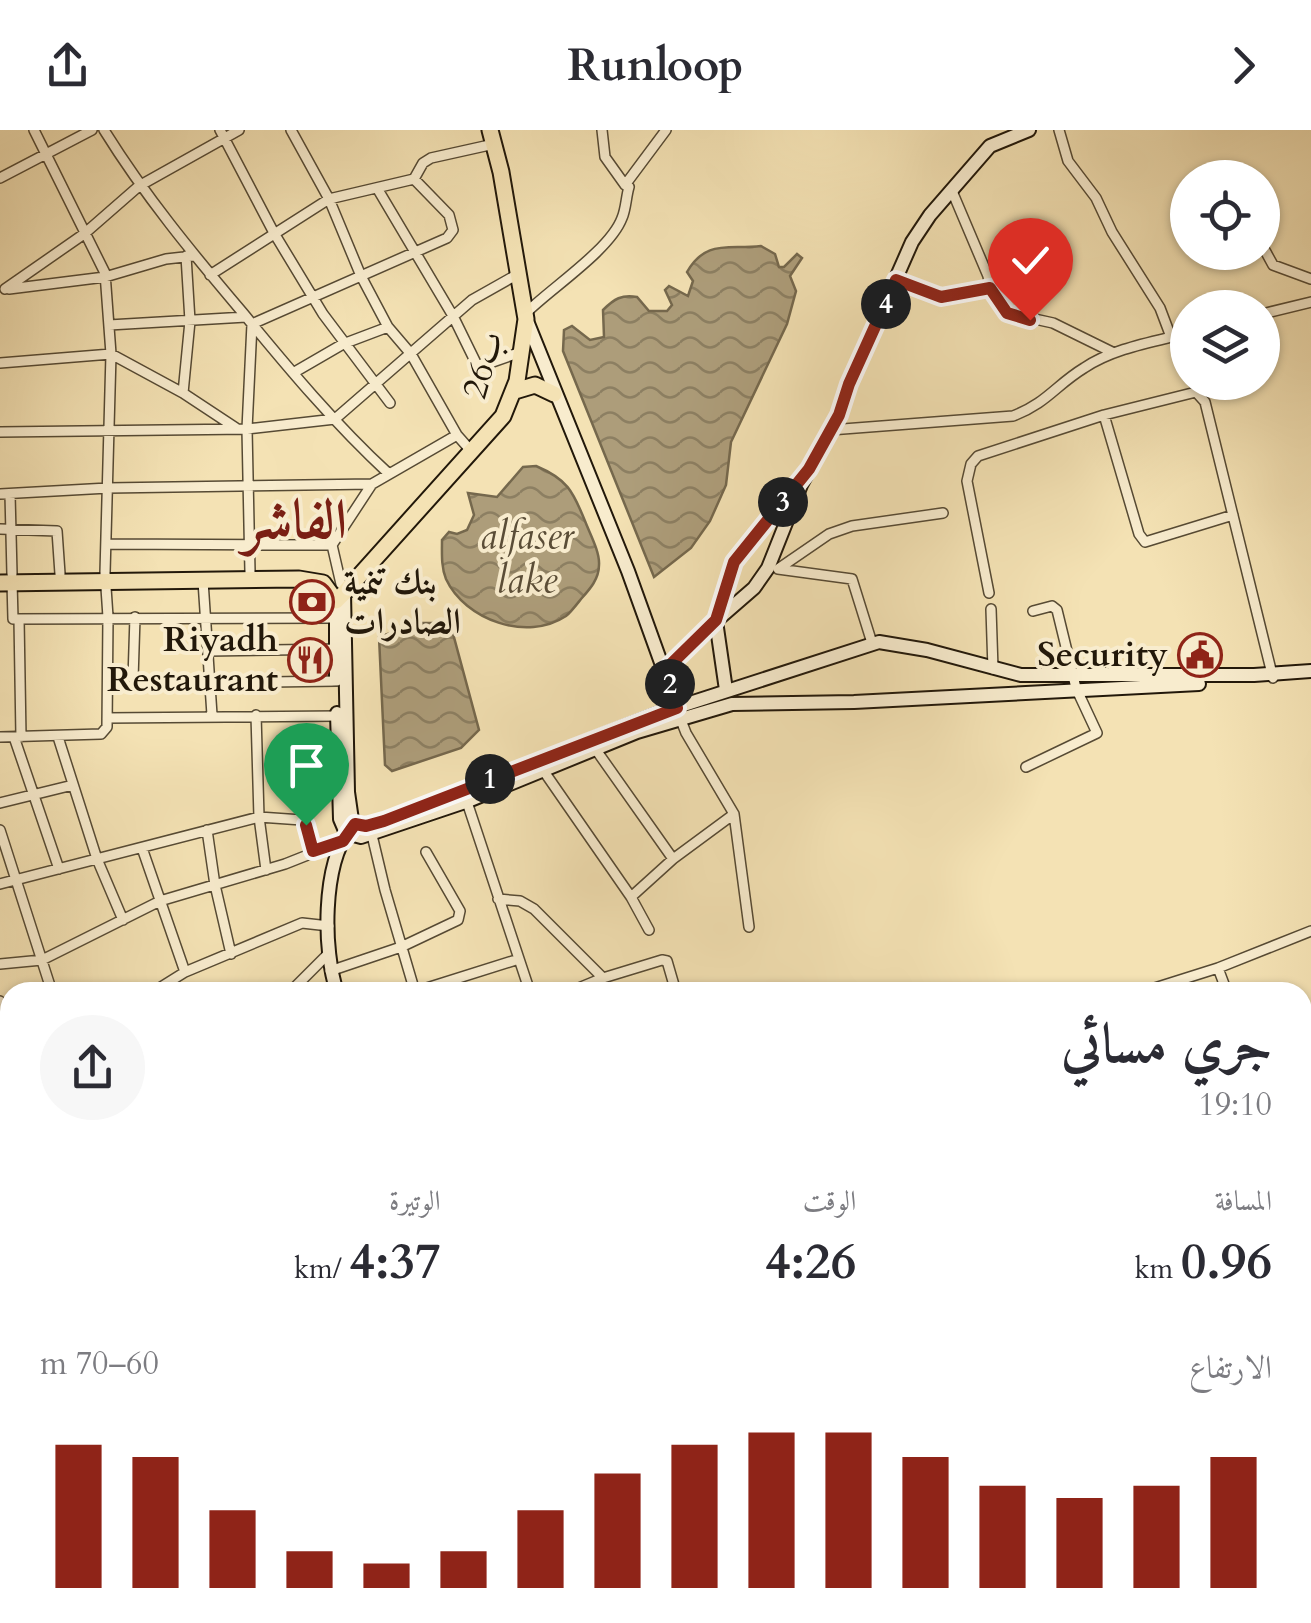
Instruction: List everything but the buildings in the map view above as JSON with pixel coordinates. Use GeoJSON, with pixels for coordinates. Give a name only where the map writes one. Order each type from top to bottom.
{"type":"FeatureCollection","features":[{"type":"Feature","properties":{"kind":"highway","name":"26ب"},"geometry":{"type":"LineString","coordinates":[[336,589],[367,570],[507,411],[515,391],[526,316],[492,137]]}},
{"type":"Feature","properties":{"kind":"highway"},"geometry":{"type":"LineString","coordinates":[[515,391],[535,385],[554,394]]}},
{"type":"Feature","properties":{"kind":"highway"},"geometry":{"type":"LineString","coordinates":[[6,578],[314,570],[336,589]]}},
{"type":"Feature","properties":{"kind":"highway"},"geometry":{"type":"LineString","coordinates":[[6,578],[310,579],[336,589]]}},
{"type":"Feature","properties":{"kind":"street"},"geometry":{"type":"LineString","coordinates":[[0,736],[58,737],[106,732],[110,354],[105,277],[34,130]]}},
{"type":"Feature","properties":{"kind":"street"},"geometry":{"type":"LineString","coordinates":[[0,178],[92,130]]}},
{"type":"Feature","properties":{"kind":"street"},"geometry":{"type":"LineString","coordinates":[[104,130],[190,256],[334,419],[388,473]]}},
{"type":"Feature","properties":{"kind":"street"},"geometry":{"type":"LineString","coordinates":[[2,290],[84,234],[139,186],[222,134],[240,130]]}},
{"type":"Feature","properties":{"kind":"street"},"geometry":{"type":"LineString","coordinates":[[291,130],[330,199],[361,276],[388,327],[411,354],[456,435],[472,452]]}},
{"type":"Feature","properties":{"kind":"street"},"geometry":{"type":"LineString","coordinates":[[602,130],[605,157],[629,187],[622,221],[572,277],[547,292],[526,316],[665,670],[678,713],[734,814],[749,927]]}},
{"type":"Feature","properties":{"kind":"street"},"geometry":{"type":"LineString","coordinates":[[625,185],[666,130]]}},
{"type":"Feature","properties":{"kind":"street"},"geometry":{"type":"LineString","coordinates":[[773,568],[809,469],[830,430],[912,242],[930,214],[990,146],[1029,130]]}},
{"type":"Feature","properties":{"kind":"street"},"geometry":{"type":"LineString","coordinates":[[1059,130],[1068,161],[1096,198],[1112,232],[1160,308],[1170,334]]}},
{"type":"Feature","properties":{"kind":"street"},"geometry":{"type":"LineString","coordinates":[[222,134],[274,233],[343,344],[390,403]]}},
{"type":"Feature","properties":{"kind":"street"},"geometry":{"type":"LineString","coordinates":[[210,275],[330,199],[414,178],[431,158],[492,137]]}},
{"type":"Feature","properties":{"kind":"street"},"geometry":{"type":"LineString","coordinates":[[109,324],[249,320],[448,238],[454,224],[449,215],[414,178]]}},
{"type":"Feature","properties":{"kind":"street"},"geometry":{"type":"LineString","coordinates":[[378,188],[478,366],[523,351]]}},
{"type":"Feature","properties":{"kind":"street"},"geometry":{"type":"LineString","coordinates":[[952,191],[990,288],[1007,313],[1053,323],[1114,353]]}},
{"type":"Feature","properties":{"kind":"street"},"geometry":{"type":"LineString","coordinates":[[2,290],[105,277],[190,256]]}},
{"type":"Feature","properties":{"kind":"street"},"geometry":{"type":"LineString","coordinates":[[183,393],[190,321],[190,256]]}},
{"type":"Feature","properties":{"kind":"street"},"geometry":{"type":"LineString","coordinates":[[1280,268],[1311,279]]}},
{"type":"Feature","properties":{"kind":"street"},"geometry":{"type":"LineString","coordinates":[[0,432],[242,429],[334,419],[472,300],[518,274]]}},
{"type":"Feature","properties":{"kind":"street"},"geometry":{"type":"LineString","coordinates":[[896,280],[941,297],[990,288]]}},
{"type":"Feature","properties":{"kind":"street"},"geometry":{"type":"LineString","coordinates":[[1280,310],[1311,302]]}},
{"type":"Feature","properties":{"kind":"street"},"geometry":{"type":"LineString","coordinates":[[249,320],[242,429],[250,572]]}},
{"type":"Feature","properties":{"kind":"street"},"geometry":{"type":"LineString","coordinates":[[293,373],[343,344],[388,327]]}},
{"type":"Feature","properties":{"kind":"street"},"geometry":{"type":"LineString","coordinates":[[830,430],[1014,416],[1038,406],[1082,369],[1114,353],[1170,337]]}},
{"type":"Feature","properties":{"kind":"street"},"geometry":{"type":"LineString","coordinates":[[0,362],[110,354],[242,429]]}},
{"type":"Feature","properties":{"kind":"street"},"geometry":{"type":"LineString","coordinates":[[989,593],[967,480],[972,464],[988,450],[1190,392],[1201,396],[1273,677]]}},
{"type":"Feature","properties":{"kind":"street"},"geometry":{"type":"LineString","coordinates":[[1104,414],[1144,542],[1233,516]]}},
{"type":"Feature","properties":{"kind":"street"},"geometry":{"type":"LineString","coordinates":[[348,832],[340,820],[340,649],[332,545],[372,484],[456,435]]}},
{"type":"Feature","properties":{"kind":"street"},"geometry":{"type":"LineString","coordinates":[[728,706],[716,620],[734,562],[809,469]]}},
{"type":"Feature","properties":{"kind":"street"},"geometry":{"type":"LineString","coordinates":[[59,869],[32,795],[18,737],[16,619],[6,578],[5,494],[108,488],[372,484]]}},
{"type":"Feature","properties":{"kind":"street"},"geometry":{"type":"LineString","coordinates":[[665,670],[773,568],[840,530],[944,512]]}},
{"type":"Feature","properties":{"kind":"street"},"geometry":{"type":"LineString","coordinates":[[6,529],[58,531],[60,574]]}},
{"type":"Feature","properties":{"kind":"street"},"geometry":{"type":"LineString","coordinates":[[106,544],[332,545]]}},
{"type":"Feature","properties":{"kind":"street"},"geometry":{"type":"LineString","coordinates":[[773,568],[852,579],[872,644]]}},
{"type":"Feature","properties":{"kind":"street"},"geometry":{"type":"LineString","coordinates":[[203,580],[212,715]]}},
{"type":"Feature","properties":{"kind":"street"},"geometry":{"type":"LineString","coordinates":[[336,589],[340,649],[336,681],[341,716]]}},
{"type":"Feature","properties":{"kind":"street"},"geometry":{"type":"LineString","coordinates":[[1026,767],[1096,736],[1075,682],[1056,606],[1033,611]]}},
{"type":"Feature","properties":{"kind":"street"},"geometry":{"type":"LineString","coordinates":[[991,609],[993,669]]}},
{"type":"Feature","properties":{"kind":"street"},"geometry":{"type":"LineString","coordinates":[[135,617],[135,682],[336,681]]}},
{"type":"Feature","properties":{"kind":"street"},"geometry":{"type":"LineString","coordinates":[[0,619],[336,618]]}},
{"type":"Feature","properties":{"kind":"street"},"geometry":{"type":"LineString","coordinates":[[0,964],[42,960],[160,901],[266,870],[348,832],[371,830],[466,796],[678,713],[726,690],[872,644],[927,650],[1020,675],[1075,682]]}},
{"type":"Feature","properties":{"kind":"street"},"geometry":{"type":"LineString","coordinates":[[208,651],[340,649]]}},
{"type":"Feature","properties":{"kind":"street"},"geometry":{"type":"LineString","coordinates":[[678,713],[762,702],[854,702],[1075,682],[1311,674]]}},
{"type":"Feature","properties":{"kind":"street"},"geometry":{"type":"LineString","coordinates":[[757,681],[762,702]]}},
{"type":"Feature","properties":{"kind":"street"},"geometry":{"type":"LineString","coordinates":[[256,715],[259,817],[266,870]]}},
{"type":"Feature","properties":{"kind":"street"},"geometry":{"type":"LineString","coordinates":[[106,718],[341,716]]}},
{"type":"Feature","properties":{"kind":"street"},"geometry":{"type":"LineString","coordinates":[[58,737],[96,859],[123,920]]}},
{"type":"Feature","properties":{"kind":"street"},"geometry":{"type":"LineString","coordinates":[[524,772],[543,770],[593,745]]}},
{"type":"Feature","properties":{"kind":"street"},"geometry":{"type":"LineString","coordinates":[[593,745],[673,859]]}},
{"type":"Feature","properties":{"kind":"street"},"geometry":{"type":"LineString","coordinates":[[543,770],[631,897],[649,930]]}},
{"type":"Feature","properties":{"kind":"street"},"geometry":{"type":"LineString","coordinates":[[0,803],[73,785]]}},
{"type":"Feature","properties":{"kind":"street"},"geometry":{"type":"LineString","coordinates":[[466,796],[527,982]]}},
{"type":"Feature","properties":{"kind":"street"},"geometry":{"type":"LineString","coordinates":[[631,897],[673,859],[734,814]]}},
{"type":"Feature","properties":{"kind":"street"},"geometry":{"type":"LineString","coordinates":[[0,884],[259,817],[302,820],[313,851]]}},
{"type":"Feature","properties":{"kind":"street"},"geometry":{"type":"LineString","coordinates":[[0,830],[49,982]]}},
{"type":"Feature","properties":{"kind":"street"},"geometry":{"type":"LineString","coordinates":[[208,830],[230,954]]}},
{"type":"Feature","properties":{"kind":"street"},"geometry":{"type":"LineString","coordinates":[[371,830],[412,982]]}},
{"type":"Feature","properties":{"kind":"street"},"geometry":{"type":"LineString","coordinates":[[334,982],[328,926],[333,876],[348,832]]}},
{"type":"Feature","properties":{"kind":"street"},"geometry":{"type":"LineString","coordinates":[[142,848],[185,972]]}},
{"type":"Feature","properties":{"kind":"street"},"geometry":{"type":"LineString","coordinates":[[330,971],[401,948],[458,920],[460,911],[426,852]]}},
{"type":"Feature","properties":{"kind":"street"},"geometry":{"type":"LineString","coordinates":[[498,900],[520,902],[534,910],[603,978]]}},
{"type":"Feature","properties":{"kind":"street"},"geometry":{"type":"LineString","coordinates":[[171,982],[185,972],[302,924],[328,926]]}},
{"type":"Feature","properties":{"kind":"street"},"geometry":{"type":"LineString","coordinates":[[1174,982],[1311,931]]}},
{"type":"Feature","properties":{"kind":"street"},"geometry":{"type":"LineString","coordinates":[[300,982],[328,954]]}},
{"type":"Feature","properties":{"kind":"street"},"geometry":{"type":"LineString","coordinates":[[447,982],[519,959]]}},
{"type":"Feature","properties":{"kind":"street"},"geometry":{"type":"LineString","coordinates":[[593,982],[662,960],[673,982]]}},
{"type":"Feature","properties":{"kind":"street"},"geometry":{"type":"LineString","coordinates":[[1218,968],[1223,982]]}},
{"type":"Feature","properties":{"kind":"water"},"geometry":{"type":"Polygon","coordinates":[[[761,246],[775,254],[779,267],[797,254],[802,258],[790,276],[796,291],[787,324],[731,442],[726,485],[710,521],[691,548],[654,577],[563,351],[564,330],[572,326],[590,340],[604,337],[603,310],[623,297],[637,297],[649,311],[667,311],[672,305],[665,290],[669,286],[688,296],[693,281],[687,272],[702,255],[719,248],[761,246]]]}},
{"type":"Feature","properties":{"kind":"water","name":"alfaser lake"},"geometry":{"type":"Polygon","coordinates":[[[536,466],[562,481],[572,494],[596,549],[599,570],[591,588],[566,616],[550,624],[516,627],[482,616],[455,593],[444,574],[442,540],[449,532],[467,530],[474,515],[468,493],[497,497],[523,467],[536,466]]]}},
{"type":"Feature","properties":{"kind":"water"},"geometry":{"type":"Polygon","coordinates":[[[420,623],[437,623],[452,630],[479,730],[461,748],[392,771],[385,765],[379,637],[420,623]]]}},
{"type":"Feature","properties":{"kind":"place","name":"بنك تنمية الصادرات"},"geometry":{"type":"Point","coordinates":[312,602]}},
{"type":"Feature","properties":{"kind":"place","name":"Security"},"geometry":{"type":"Point","coordinates":[1200,655]}},
{"type":"Feature","properties":{"kind":"place","name":"Riyadh Restaurant"},"geometry":{"type":"Point","coordinates":[310,660]}},
{"type":"Feature","properties":{"kind":"district","name":"الفاشر"},"geometry":{"type":"Point","coordinates":[295,521]}},
{"type":"Feature","properties":{"kind":"route"},"geometry":{"type":"LineString","coordinates":[[306,825],[313,851],[343,841],[355,824],[366,826],[384,821],[677,708],[665,670],[716,620],[734,562],[809,469],[839,415],[896,280],[948,298],[990,288],[1007,313],[1030,320]]}}]}
